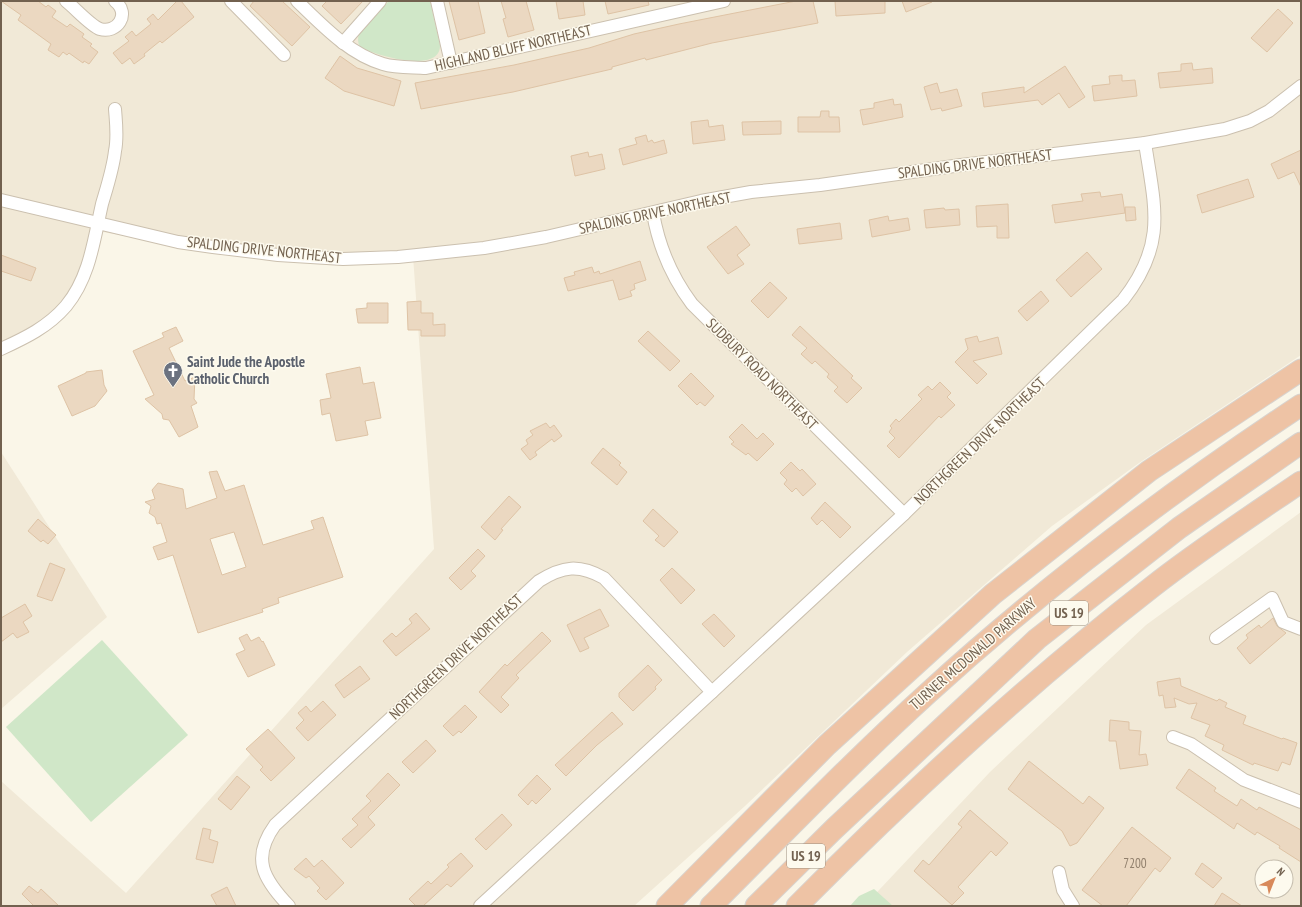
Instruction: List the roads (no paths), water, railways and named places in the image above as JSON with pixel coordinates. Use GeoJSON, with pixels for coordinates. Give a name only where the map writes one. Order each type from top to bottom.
{"type":"FeatureCollection","features":[{"type":"Feature","properties":{"kind":"highway"},"geometry":{"type":"LineString","coordinates":[[667,906],[827,745],[993,594],[1149,471],[1301,370]]}},
{"type":"Feature","properties":{"kind":"highway","name":"TURNER MCDONALD PARKWAY"},"geometry":{"type":"LineString","coordinates":[[711,906],[888,730],[1017,615],[1065,575],[1160,502],[1301,405]]}},
{"type":"Feature","properties":{"kind":"highway","name":"TURNER MCDONALD PARKWAY"},"geometry":{"type":"LineString","coordinates":[[756,906],[840,823],[1037,639],[1179,528],[1301,443]]}},
{"type":"Feature","properties":{"kind":"highway"},"geometry":{"type":"LineString","coordinates":[[797,906],[975,735],[1063,659],[1153,586],[1301,482]]}},
{"type":"Feature","properties":{"kind":"highway"},"geometry":{"type":"LineString","coordinates":[[653,906],[711,854],[747,826]]}},
{"type":"Feature","properties":{"kind":"street"},"geometry":{"type":"LineString","coordinates":[[66,1],[98,28],[105,30],[111,29],[122,20],[123,12],[120,5],[115,1]]}},
{"type":"Feature","properties":{"kind":"street"},"geometry":{"type":"LineString","coordinates":[[231,1],[284,55]]}},
{"type":"Feature","properties":{"kind":"street","name":"HIGHLAND BLUFF NORTHEAST"},"geometry":{"type":"LineString","coordinates":[[298,1],[343,43],[384,64],[426,68],[451,64],[724,1]]}},
{"type":"Feature","properties":{"kind":"street"},"geometry":{"type":"LineString","coordinates":[[343,43],[380,1]]}},
{"type":"Feature","properties":{"kind":"street"},"geometry":{"type":"LineString","coordinates":[[437,1],[451,64]]}},
{"type":"Feature","properties":{"kind":"street","name":"SPALDING DRIVE NORTHEAST"},"geometry":{"type":"LineString","coordinates":[[1,200],[178,242],[278,255],[343,259],[398,257],[484,248],[546,237],[701,201],[750,192],[820,185],[961,165],[1144,143],[1225,129],[1269,111],[1301,86]]}},
{"type":"Feature","properties":{"kind":"street"},"geometry":{"type":"LineString","coordinates":[[1,349],[31,335],[48,324],[66,305],[84,276],[90,259],[116,151],[117,130],[115,109]]}},
{"type":"Feature","properties":{"kind":"street","name":"NORTHGREEN DRIVE NORTHEAST"},"geometry":{"type":"LineString","coordinates":[[480,906],[904,514],[1123,300],[1136,284],[1149,256],[1155,226],[1154,203],[1144,143]]}},
{"type":"Feature","properties":{"kind":"street","name":"SUDBURY ROAD NORTHEAST"},"geometry":{"type":"LineString","coordinates":[[653,213],[657,237],[665,260],[677,284],[692,304],[904,514]]}},
{"type":"Feature","properties":{"kind":"street","name":"NORTHGREEN DRIVE NORTHEAST"},"geometry":{"type":"LineString","coordinates":[[289,906],[273,889],[265,877],[262,864],[262,850],[267,836],[275,825],[539,581],[554,572],[566,568],[580,568],[604,578],[712,692]]}},
{"type":"Feature","properties":{"kind":"street"},"geometry":{"type":"LineString","coordinates":[[1216,638],[1272,598],[1282,622],[1301,629]]}},
{"type":"Feature","properties":{"kind":"street"},"geometry":{"type":"LineString","coordinates":[[1173,737],[1191,744],[1244,780],[1301,802]]}},
{"type":"Feature","properties":{"kind":"street"},"geometry":{"type":"LineString","coordinates":[[1059,872],[1064,890],[1073,906]]}},
{"type":"Feature","properties":{"kind":"place","name":"Saint Jude the Apostle Catholic Church"},"geometry":{"type":"Point","coordinates":[173,388]}}]}
